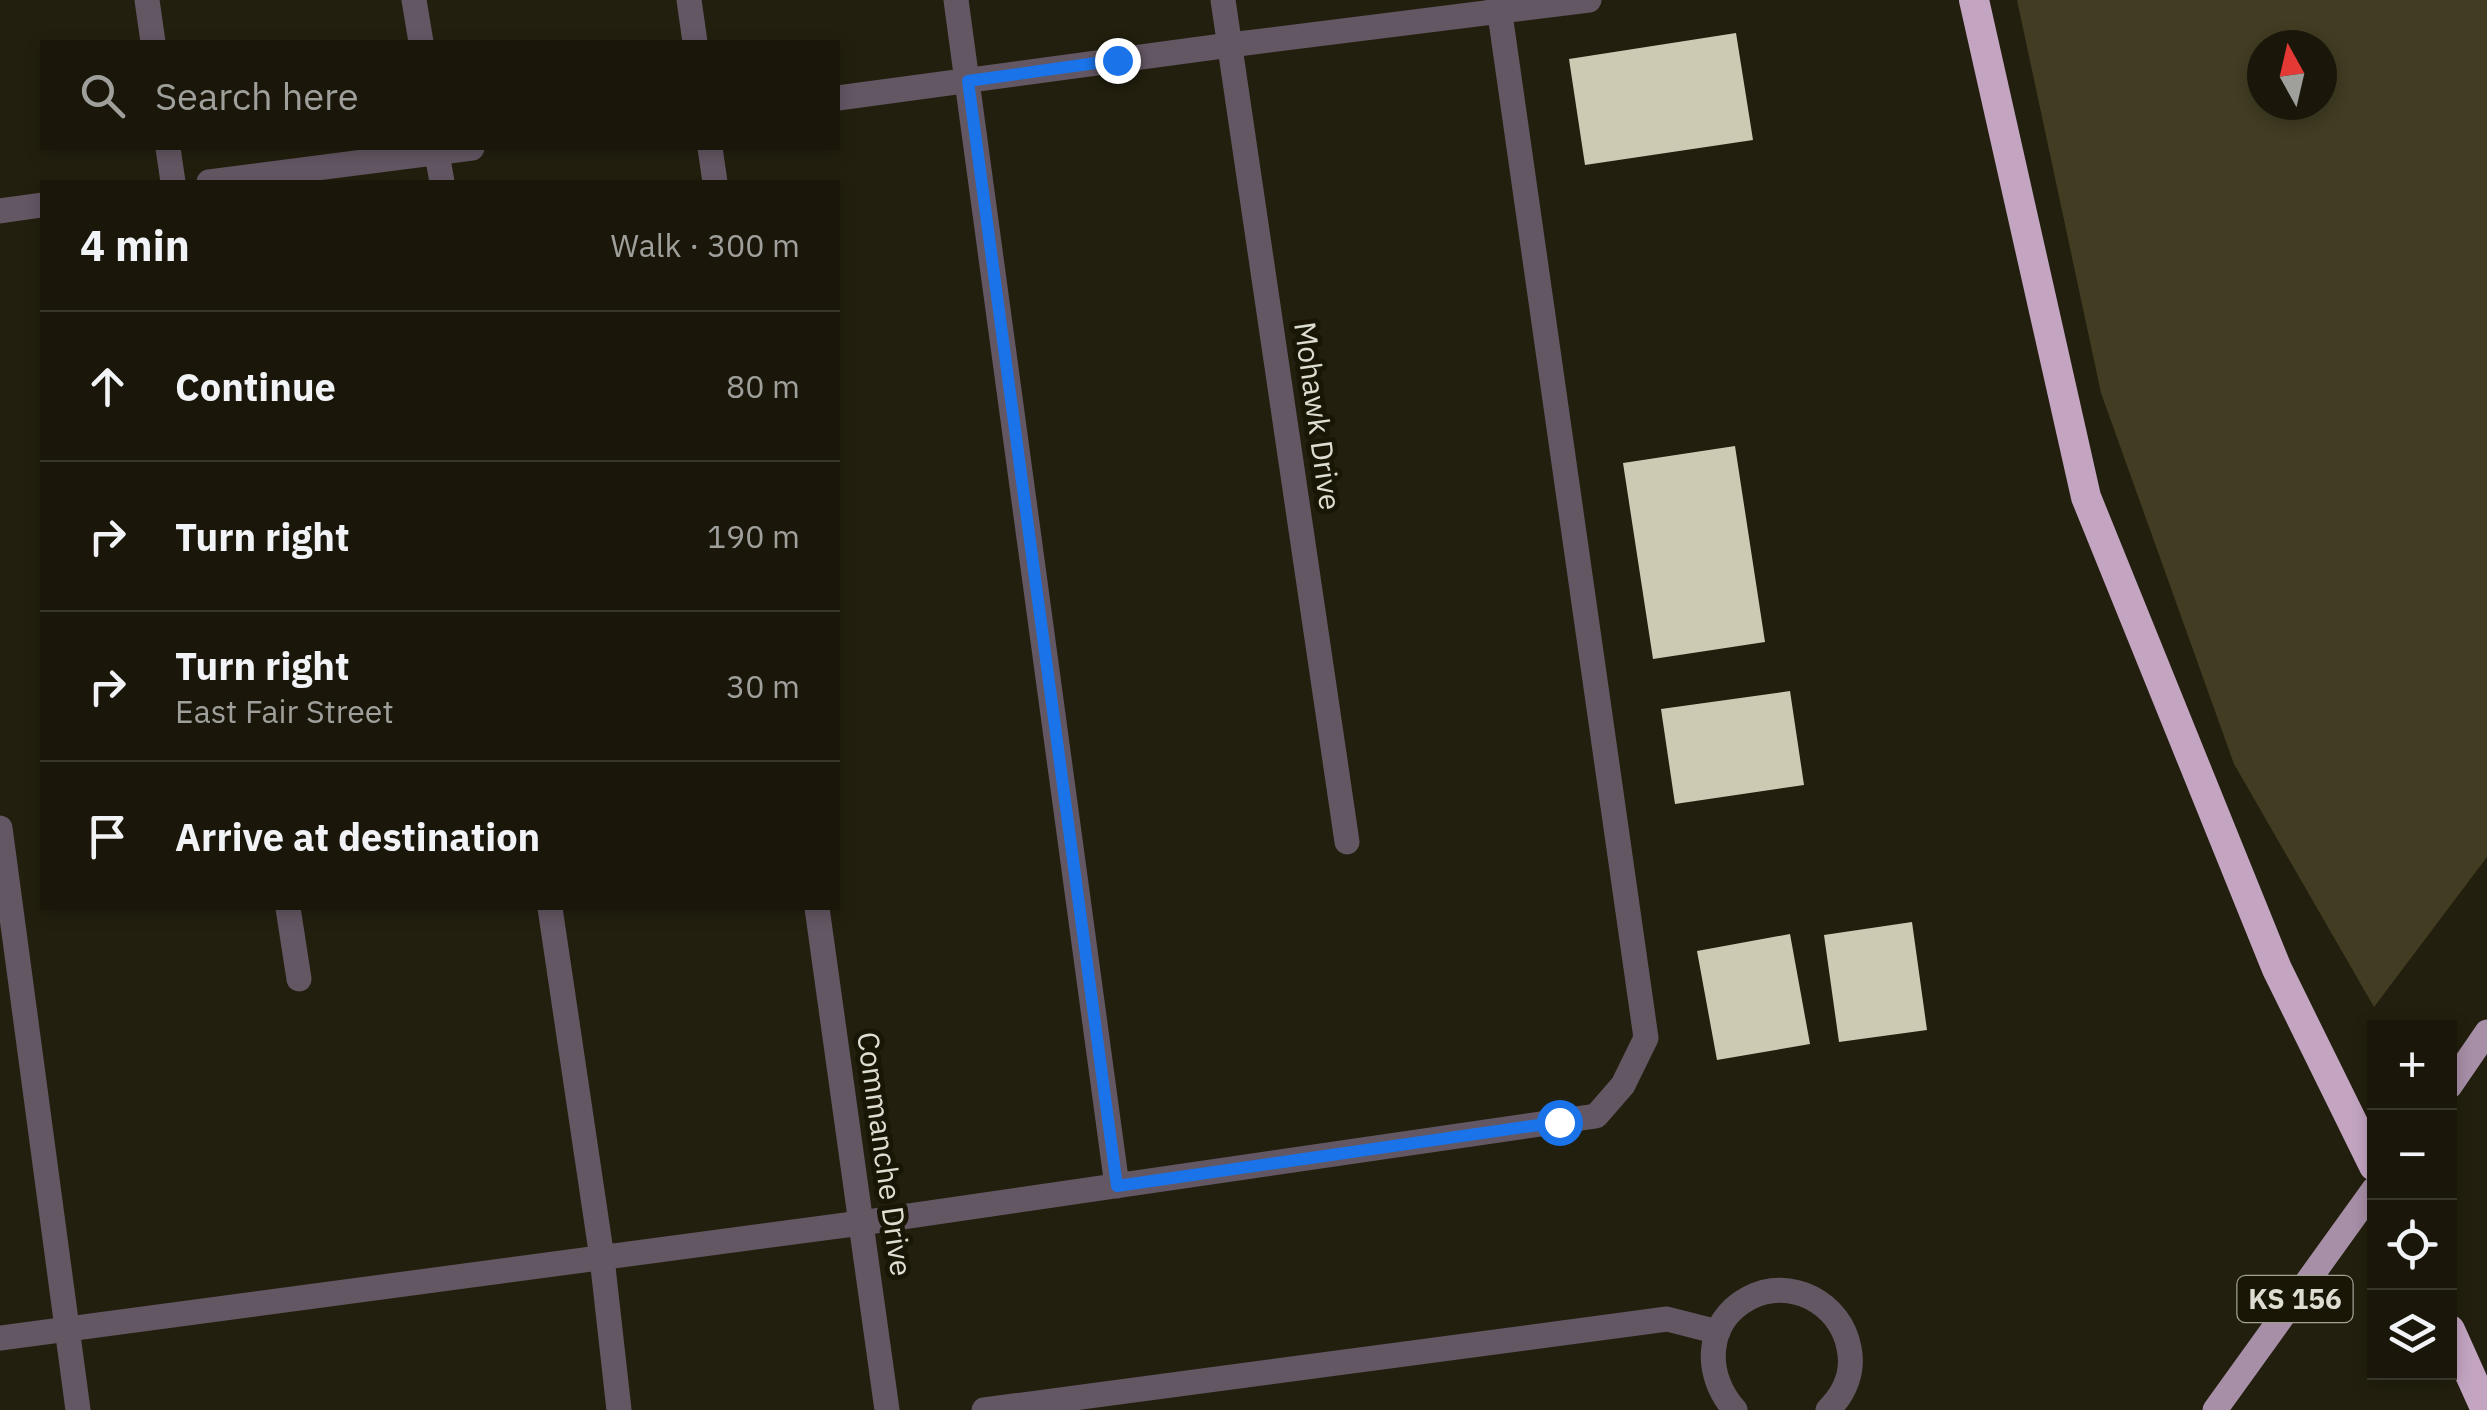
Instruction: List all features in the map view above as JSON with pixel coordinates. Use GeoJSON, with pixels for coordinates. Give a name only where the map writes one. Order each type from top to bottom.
{"type":"FeatureCollection","features":[{"type":"Feature","properties":{"kind":"highway"},"geometry":{"type":"LineString","coordinates":[[1974,0],[2086,496],[2277,969],[2367,1152]]}},
{"type":"Feature","properties":{"kind":"highway"},"geometry":{"type":"LineString","coordinates":[[2457,1346],[2486,1410]]}},
{"type":"Feature","properties":{"kind":"main road"},"geometry":{"type":"LineString","coordinates":[[2457,1076],[2487,1032]]}},
{"type":"Feature","properties":{"kind":"main road","name":"KS 156"},"geometry":{"type":"LineString","coordinates":[[2215,1410],[2367,1199]]}},
{"type":"Feature","properties":{"kind":"street"},"geometry":{"type":"LineString","coordinates":[[147,0],[153,40]]}},
{"type":"Feature","properties":{"kind":"street"},"geometry":{"type":"LineString","coordinates":[[414,0],[421,40]]}},
{"type":"Feature","properties":{"kind":"street"},"geometry":{"type":"LineString","coordinates":[[689,0],[695,40]]}},
{"type":"Feature","properties":{"kind":"street"},"geometry":{"type":"LineString","coordinates":[[956,0],[1117,1186]]}},
{"type":"Feature","properties":{"kind":"street","name":"Mohawk Drive"},"geometry":{"type":"LineString","coordinates":[[1223,0],[1347,842]]}},
{"type":"Feature","properties":{"kind":"street"},"geometry":{"type":"LineString","coordinates":[[840,98],[1499,6],[1589,0]]}},
{"type":"Feature","properties":{"kind":"street"},"geometry":{"type":"LineString","coordinates":[[0,1338],[861,1223],[1596,1116],[1622,1085],[1646,1038],[1499,6]]}},
{"type":"Feature","properties":{"kind":"street"},"geometry":{"type":"LineString","coordinates":[[168,150],[173,180]]}},
{"type":"Feature","properties":{"kind":"street"},"geometry":{"type":"LineString","coordinates":[[223,180],[437,150],[442,180]]}},
{"type":"Feature","properties":{"kind":"street"},"geometry":{"type":"LineString","coordinates":[[710,150],[715,180]]}},
{"type":"Feature","properties":{"kind":"street"},"geometry":{"type":"LineString","coordinates":[[0,211],[40,205]]}},
{"type":"Feature","properties":{"kind":"street"},"geometry":{"type":"LineString","coordinates":[[0,828],[78,1410]]}},
{"type":"Feature","properties":{"kind":"street"},"geometry":{"type":"LineString","coordinates":[[288,910],[299,979]]}},
{"type":"Feature","properties":{"kind":"street"},"geometry":{"type":"LineString","coordinates":[[550,910],[602,1258],[619,1410]]}},
{"type":"Feature","properties":{"kind":"street","name":"Commanche Drive"},"geometry":{"type":"LineString","coordinates":[[817,910],[887,1410]]}},
{"type":"Feature","properties":{"kind":"street"},"geometry":{"type":"LineString","coordinates":[[1735,1410],[1714,1376],[1712,1354],[1718,1332],[1730,1312],[1749,1298],[1772,1291],[1796,1291],[1817,1300],[1836,1315],[1847,1335],[1852,1359],[1848,1382],[1828,1410]]}},
{"type":"Feature","properties":{"kind":"street"},"geometry":{"type":"LineString","coordinates":[[984,1410],[1668,1319],[1718,1332]]}},
{"type":"Feature","properties":{"kind":"shaded area"},"geometry":{"type":"Polygon","coordinates":[[[2017,0],[2487,0],[2487,857],[2374,1007],[2234,764],[2101,393],[2017,0]]]}},
{"type":"Feature","properties":{"kind":"building"},"geometry":{"type":"Polygon","coordinates":[[[1736,33],[1753,140],[1585,165],[1569,59],[1736,33]]]}},
{"type":"Feature","properties":{"kind":"building"},"geometry":{"type":"Polygon","coordinates":[[[1735,446],[1765,642],[1653,659],[1623,463],[1735,446]]]}},
{"type":"Feature","properties":{"kind":"building"},"geometry":{"type":"Polygon","coordinates":[[[1790,691],[1804,785],[1675,804],[1661,709],[1790,691]]]}},
{"type":"Feature","properties":{"kind":"building"},"geometry":{"type":"Polygon","coordinates":[[[1912,922],[1927,1030],[1839,1042],[1824,935],[1912,922]]]}},
{"type":"Feature","properties":{"kind":"building"},"geometry":{"type":"Polygon","coordinates":[[[1790,934],[1810,1044],[1717,1060],[1697,951],[1790,934]]]}},
{"type":"Feature","properties":{"kind":"route"},"geometry":{"type":"LineString","coordinates":[[1117,60],[968,81],[1117,1186],[1559,1122]]}}]}
